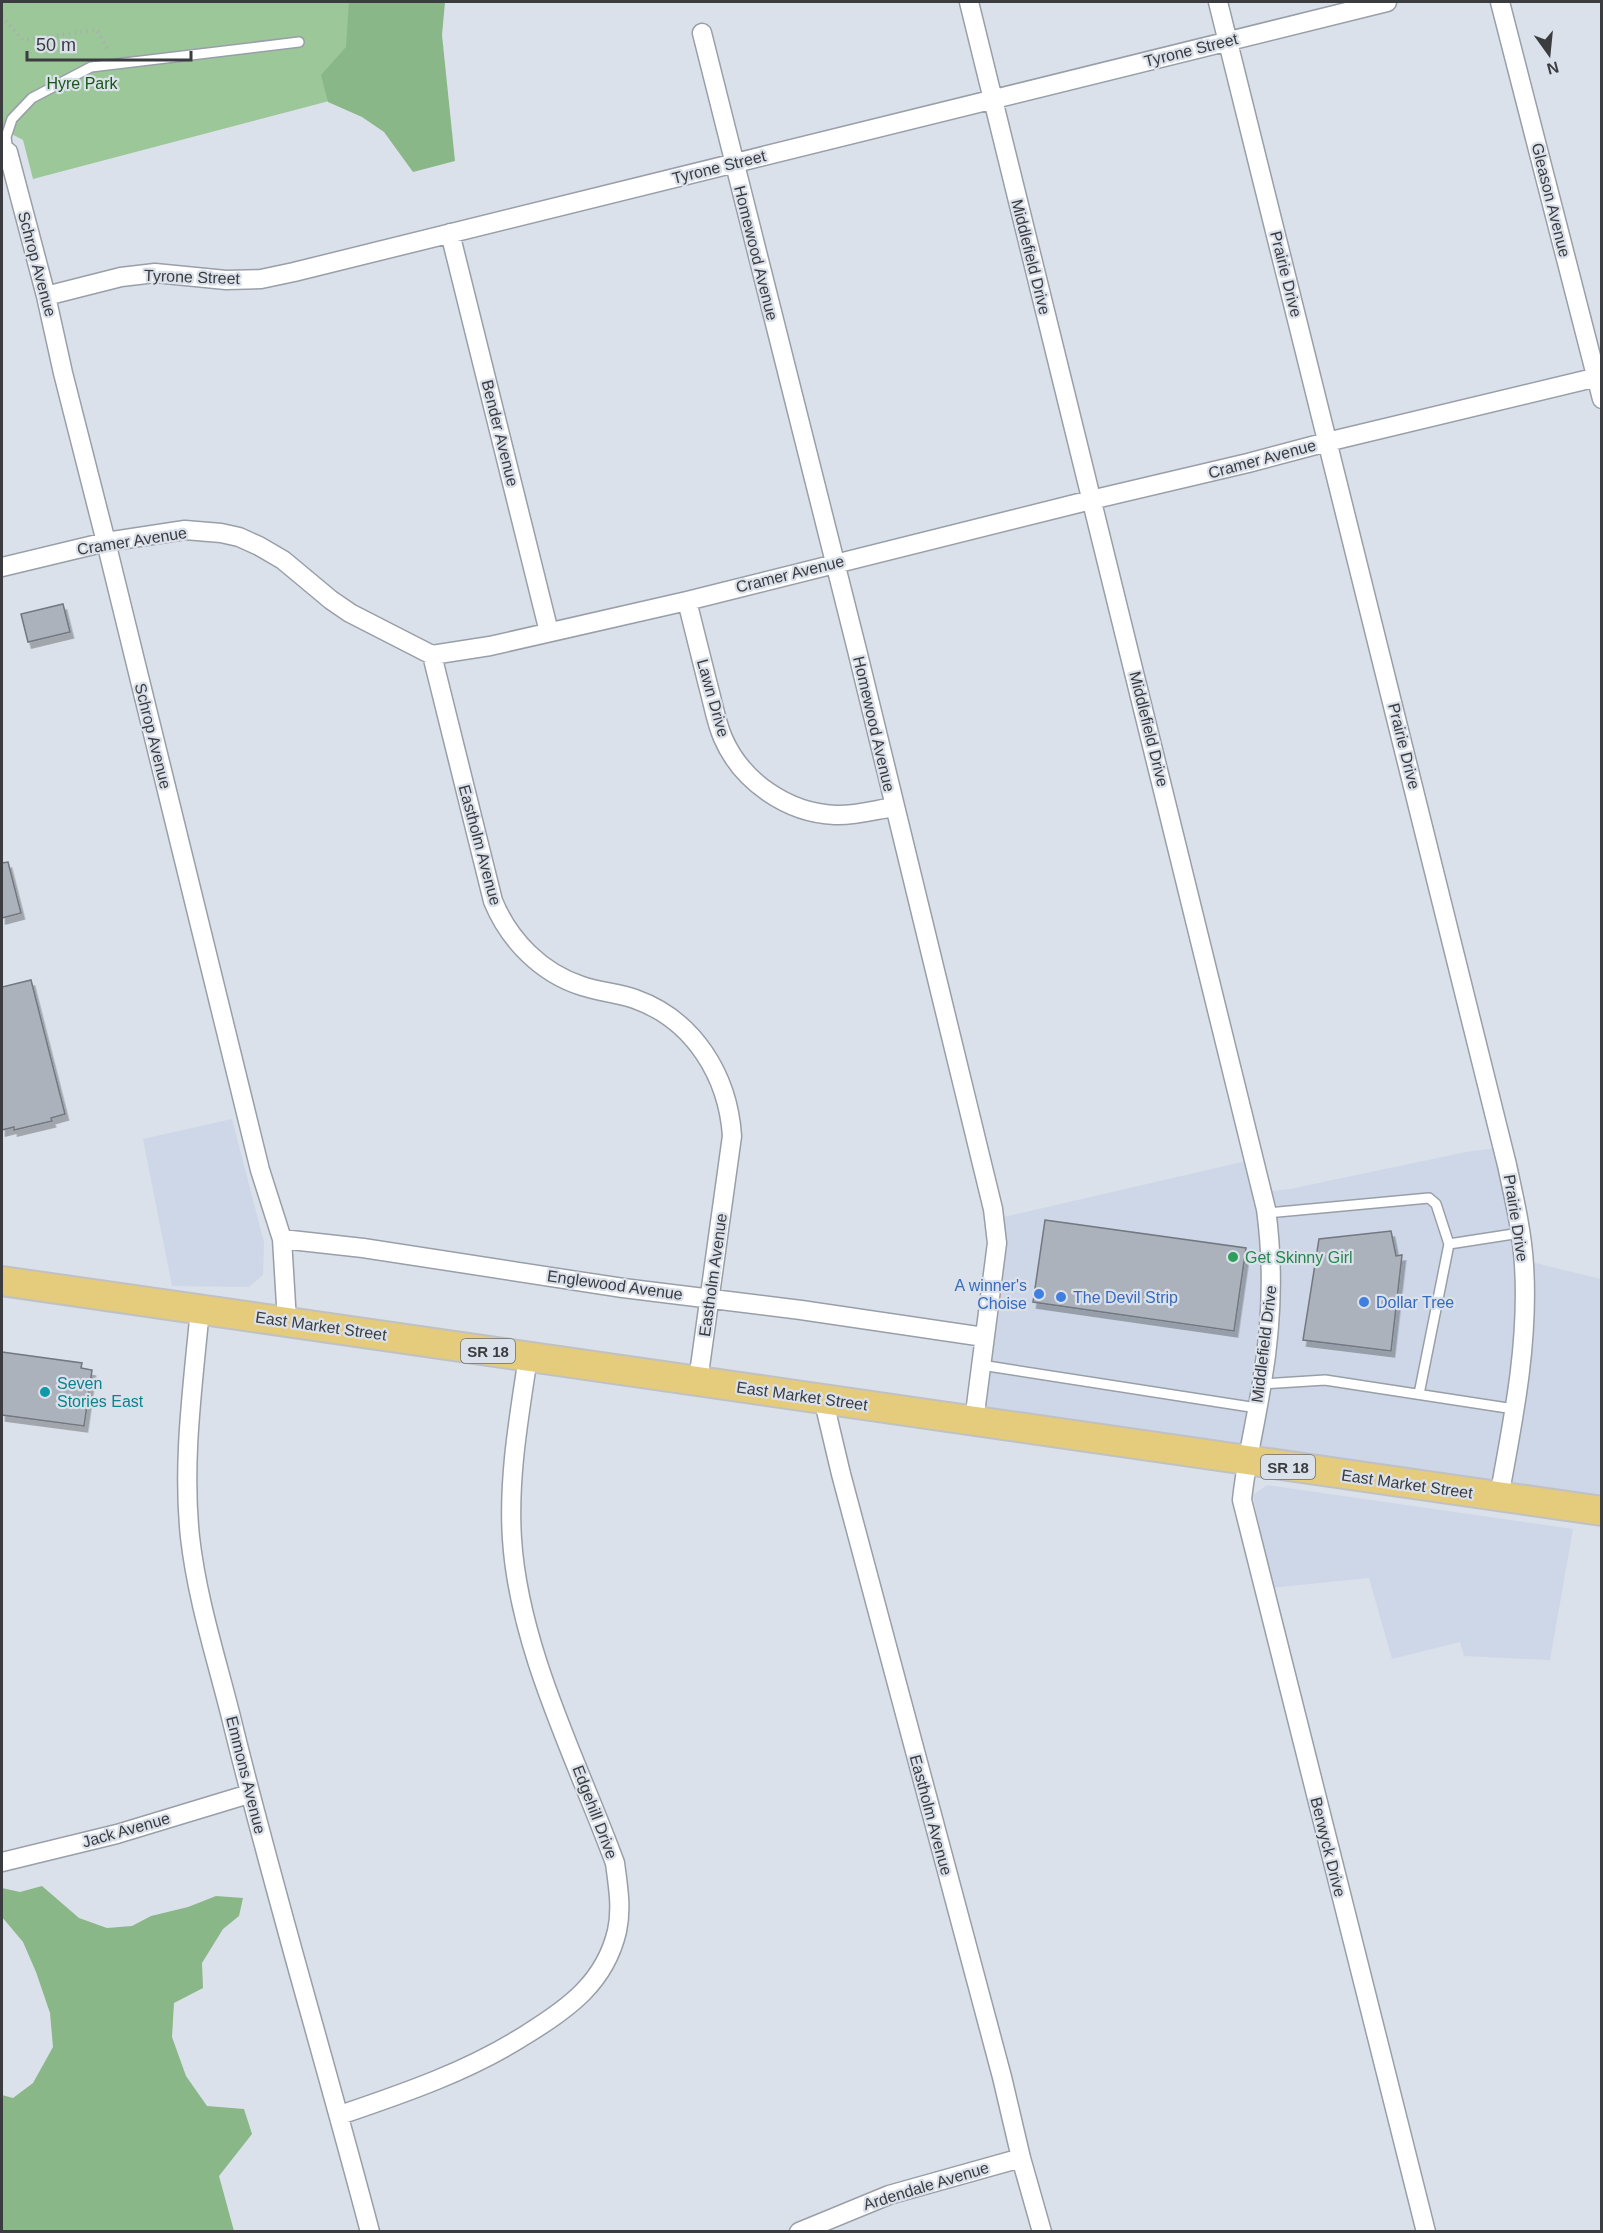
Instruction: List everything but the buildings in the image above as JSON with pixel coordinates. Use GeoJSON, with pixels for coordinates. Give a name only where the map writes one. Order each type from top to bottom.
{"type":"FeatureCollection","features":[{"type":"Feature","properties":{"kind":"main road","name":"East Market Street"},"geometry":{"type":"LineString","coordinates":[[2,1281],[1602,1511]]}},
{"type":"Feature","properties":{"kind":"street","name":"Middlefield Drive"},"geometry":{"type":"LineString","coordinates":[[969,2],[1256,1160],[1267,1213],[1272,1260],[1272,1295],[1262,1384],[1246,1461]]}},
{"type":"Feature","properties":{"kind":"street","name":"Prairie Drive"},"geometry":{"type":"LineString","coordinates":[[1218,2],[1508,1165],[1524,1265],[1524,1318],[1514,1409],[1499,1497]]}},
{"type":"Feature","properties":{"kind":"street","name":"Tyrone Street"},"geometry":{"type":"LineString","coordinates":[[46,296],[121,277],[155,273],[226,280],[261,279],[1387,2]]}},
{"type":"Feature","properties":{"kind":"street","name":"Gleason Avenue"},"geometry":{"type":"LineString","coordinates":[[1500,2],[1599,377],[1602,399]]}},
{"type":"Feature","properties":{"kind":"street","name":"Homewood Avenue"},"geometry":{"type":"LineString","coordinates":[[702,33],[993,1209],[997,1243],[974,1421]]}},
{"type":"Feature","properties":{"kind":"street","name":"Schrop Avenue"},"geometry":{"type":"LineString","coordinates":[[8,152],[46,296],[63,373],[260,1170],[282,1239],[287,1321]]}},
{"type":"Feature","properties":{"kind":"street","name":"Bender Avenue"},"geometry":{"type":"LineString","coordinates":[[450,234],[549,632]]}},
{"type":"Feature","properties":{"kind":"street","name":"Cramer Avenue"},"geometry":{"type":"LineString","coordinates":[[2,567],[106,542],[186,530],[221,533],[240,537],[283,560],[350,613],[432,655],[490,646],[687,601],[1248,463],[1327,441],[1599,377]]}},
{"type":"Feature","properties":{"kind":"street","name":"Lawn Drive"},"geometry":{"type":"LineString","coordinates":[[687,601],[718,722],[731,753],[741,768],[772,795],[796,807],[815,813],[837,815],[894,807]]}},
{"type":"Feature","properties":{"kind":"street","name":"Eastholm Avenue"},"geometry":{"type":"LineString","coordinates":[[432,655],[493,901],[508,932],[535,960],[561,977],[582,986],[636,999],[656,1008],[682,1027],[696,1041],[716,1071],[727,1102],[732,1136],[698,1381]]}},
{"type":"Feature","properties":{"kind":"street","name":"Englewood Avenue"},"geometry":{"type":"LineString","coordinates":[[282,1239],[363,1248],[623,1288],[984,1337]]}},
{"type":"Feature","properties":{"kind":"street","name":"Emmons Avenue"},"geometry":{"type":"LineString","coordinates":[[200,1309],[188,1449],[190,1536],[201,1603],[249,1794],[317,2043],[340,2115],[370,2232]]}},
{"type":"Feature","properties":{"kind":"street","name":"Edgehill Drive"},"geometry":{"type":"LineString","coordinates":[[340,2115],[410,2092],[457,2073],[503,2050],[563,2012],[591,1984],[610,1951],[616,1932],[620,1914],[620,1896],[615,1863],[541,1673],[519,1591],[510,1506],[516,1435],[528,1357]]}},
{"type":"Feature","properties":{"kind":"street","name":"Eastholm Avenue"},"geometry":{"type":"LineString","coordinates":[[823,1398],[841,1474],[1042,2232]]}},
{"type":"Feature","properties":{"kind":"street","name":"Berwyck Drive"},"geometry":{"type":"LineString","coordinates":[[1246,1461],[1242,1500],[1252,1544],[1426,2232]]}},
{"type":"Feature","properties":{"kind":"street","name":"Jack Avenue"},"geometry":{"type":"LineString","coordinates":[[2,1862],[117,1834],[249,1794]]}},
{"type":"Feature","properties":{"kind":"street","name":"Ardendale Avenue"},"geometry":{"type":"LineString","coordinates":[[799,2232],[889,2195],[1021,2158]]}},
{"type":"Feature","properties":{"kind":"lane"},"geometry":{"type":"LineString","coordinates":[[8,152],[6,137],[12,119],[32,98],[91,67],[299,42]]}},
{"type":"Feature","properties":{"kind":"lane"},"geometry":{"type":"LineString","coordinates":[[1267,1213],[1429,1198],[1436,1204],[1449,1244],[1419,1394]]}},
{"type":"Feature","properties":{"kind":"lane"},"geometry":{"type":"LineString","coordinates":[[1449,1244],[1520,1233]]}},
{"type":"Feature","properties":{"kind":"lane"},"geometry":{"type":"LineString","coordinates":[[981,1365],[1257,1408]]}},
{"type":"Feature","properties":{"kind":"lane"},"geometry":{"type":"LineString","coordinates":[[1262,1384],[1325,1380],[1514,1409]]}},
{"type":"Feature","properties":{"kind":"path"},"geometry":{"type":"LineString","coordinates":[[2,16],[23,40],[98,30],[116,64]]}},
{"type":"Feature","properties":{"kind":"shaded area"},"geometry":{"type":"Polygon","coordinates":[[[232,1119],[264,1242],[263,1275],[249,1287],[172,1286],[143,1139],[232,1119]]]}},
{"type":"Feature","properties":{"kind":"shaded area"},"geometry":{"type":"Polygon","coordinates":[[[1503,1147],[1523,1260],[1601,1279],[1601,1511],[974,1421],[995,1219],[1255,1159],[1263,1192],[1290,1189],[1466,1152],[1503,1147]]]}},
{"type":"Feature","properties":{"kind":"shaded area"},"geometry":{"type":"Polygon","coordinates":[[[1267,1485],[1573,1529],[1550,1660],[1464,1656],[1460,1642],[1392,1659],[1369,1578],[1270,1588],[1253,1495],[1267,1485]]]}},
{"type":"Feature","properties":{"kind":"green space","name":"Hyre Park"},"geometry":{"type":"Polygon","coordinates":[[[2,2],[384,2],[390,85],[33,179],[23,140],[2,129],[2,2]]]}},
{"type":"Feature","properties":{"kind":"green space"},"geometry":{"type":"Polygon","coordinates":[[[349,2],[445,2],[442,35],[455,161],[413,172],[384,132],[362,117],[328,102],[321,75],[346,47],[349,2]]]}},
{"type":"Feature","properties":{"kind":"green space"},"geometry":{"type":"Polygon","coordinates":[[[42,1886],[79,1918],[107,1928],[132,1926],[151,1916],[188,1907],[216,1896],[243,1898],[239,1916],[223,1929],[202,1963],[203,1988],[174,2003],[172,2037],[186,2076],[207,2106],[244,2109],[252,2134],[219,2176],[234,2231],[2,2231],[2,2095],[13,2098],[33,2083],[53,2047],[50,2013],[36,1972],[23,1942],[2,1917],[2,1888],[20,1892],[42,1886]]]}},
{"type":"Feature","properties":{"kind":"place","name":"Get Skinny Girl"},"geometry":{"type":"Point","coordinates":[1233,1257]}},
{"type":"Feature","properties":{"kind":"place","name":"A winner's Choise"},"geometry":{"type":"Point","coordinates":[1039,1294]}},
{"type":"Feature","properties":{"kind":"place","name":"The Devil Strip"},"geometry":{"type":"Point","coordinates":[1061,1297]}},
{"type":"Feature","properties":{"kind":"place","name":"Dollar Tree"},"geometry":{"type":"Point","coordinates":[1364,1302]}},
{"type":"Feature","properties":{"kind":"place","name":"Seven Stories East"},"geometry":{"type":"Point","coordinates":[45,1392]}}]}
